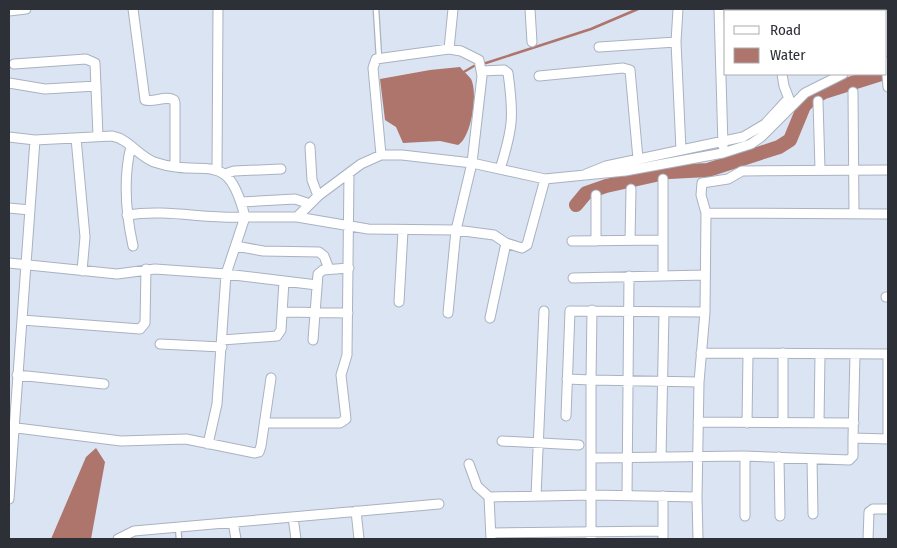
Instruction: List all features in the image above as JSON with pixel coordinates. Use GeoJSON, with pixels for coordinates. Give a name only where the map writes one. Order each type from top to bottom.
{"type":"FeatureCollection","features":[{"type":"Feature","properties":{"kind":"street"},"geometry":{"type":"LineString","coordinates":[[9,11],[26,9]]}},
{"type":"Feature","properties":{"kind":"street"},"geometry":{"type":"LineString","coordinates":[[133,9],[144,100],[150,101],[168,97],[174,100],[175,166]]}},
{"type":"Feature","properties":{"kind":"street"},"geometry":{"type":"LineString","coordinates":[[208,444],[217,404],[226,274],[245,217],[234,184],[221,172],[218,9]]}},
{"type":"Feature","properties":{"kind":"street"},"geometry":{"type":"LineString","coordinates":[[449,49],[453,9]]}},
{"type":"Feature","properties":{"kind":"street"},"geometry":{"type":"LineString","coordinates":[[530,9],[532,42]]}},
{"type":"Feature","properties":{"kind":"street"},"geometry":{"type":"LineString","coordinates":[[678,9],[676,42],[681,150]]}},
{"type":"Feature","properties":{"kind":"street"},"geometry":{"type":"LineString","coordinates":[[719,9],[723,153]]}},
{"type":"Feature","properties":{"kind":"street"},"geometry":{"type":"LineString","coordinates":[[598,47],[676,42]]}},
{"type":"Feature","properties":{"kind":"street"},"geometry":{"type":"LineString","coordinates":[[381,155],[373,63],[379,58],[449,49],[472,55],[479,60],[482,71],[472,162],[456,230],[448,313]]}},
{"type":"Feature","properties":{"kind":"street"},"geometry":{"type":"LineString","coordinates":[[14,64],[90,59],[95,64],[98,136]]}},
{"type":"Feature","properties":{"kind":"street"},"geometry":{"type":"LineString","coordinates":[[887,60],[888,87]]}},
{"type":"Feature","properties":{"kind":"street"},"geometry":{"type":"LineString","coordinates":[[539,76],[623,68],[630,70],[638,159]]}},
{"type":"Feature","properties":{"kind":"street"},"geometry":{"type":"LineString","coordinates":[[482,71],[504,70],[508,73],[513,108],[512,122],[500,169]]}},
{"type":"Feature","properties":{"kind":"street"},"geometry":{"type":"LineString","coordinates":[[782,75],[790,103]]}},
{"type":"Feature","properties":{"kind":"street"},"geometry":{"type":"LineString","coordinates":[[583,176],[594,169],[723,142],[751,134],[805,93],[841,75]]}},
{"type":"Feature","properties":{"kind":"street"},"geometry":{"type":"LineString","coordinates":[[9,83],[44,89],[96,86]]}},
{"type":"Feature","properties":{"kind":"street"},"geometry":{"type":"LineString","coordinates":[[853,92],[854,214]]}},
{"type":"Feature","properties":{"kind":"street"},"geometry":{"type":"LineString","coordinates":[[818,101],[820,169]]}},
{"type":"Feature","properties":{"kind":"street"},"geometry":{"type":"LineString","coordinates":[[297,217],[318,196],[349,173],[367,160],[381,155],[402,155],[472,162],[545,179],[583,176],[723,153],[751,144],[761,137],[790,103]]}},
{"type":"Feature","properties":{"kind":"street"},"geometry":{"type":"LineString","coordinates":[[9,136],[35,140],[98,136],[120,137],[152,161],[175,166],[221,172],[281,169]]}},
{"type":"Feature","properties":{"kind":"street"},"geometry":{"type":"LineString","coordinates":[[76,138],[85,237],[82,271]]}},
{"type":"Feature","properties":{"kind":"street"},"geometry":{"type":"LineString","coordinates":[[9,499],[12,427],[27,265],[35,140]]}},
{"type":"Feature","properties":{"kind":"street"},"geometry":{"type":"LineString","coordinates":[[130,146],[127,171],[127,215],[133,246]]}},
{"type":"Feature","properties":{"kind":"street"},"geometry":{"type":"LineString","coordinates":[[310,147],[312,180],[318,196]]}},
{"type":"Feature","properties":{"kind":"street"},"geometry":{"type":"LineString","coordinates":[[698,539],[697,457],[699,382],[705,312],[706,213],[701,195],[701,185],[705,181],[724,180],[742,171],[888,170]]}},
{"type":"Feature","properties":{"kind":"street"},"geometry":{"type":"LineString","coordinates":[[265,423],[340,423],[346,419],[341,375],[347,356],[349,173]]}},
{"type":"Feature","properties":{"kind":"street"},"geometry":{"type":"LineString","coordinates":[[127,215],[154,212],[210,217],[297,217],[368,229],[403,231],[456,230],[494,235],[506,243],[522,248],[527,245],[545,179]]}},
{"type":"Feature","properties":{"kind":"street"},"geometry":{"type":"LineString","coordinates":[[663,179],[663,275]]}},
{"type":"Feature","properties":{"kind":"street"},"geometry":{"type":"LineString","coordinates":[[630,189],[630,240]]}},
{"type":"Feature","properties":{"kind":"street"},"geometry":{"type":"LineString","coordinates":[[596,195],[596,241]]}},
{"type":"Feature","properties":{"kind":"street"},"geometry":{"type":"LineString","coordinates":[[241,202],[295,199],[310,204]]}},
{"type":"Feature","properties":{"kind":"street"},"geometry":{"type":"LineString","coordinates":[[9,208],[30,210]]}},
{"type":"Feature","properties":{"kind":"street"},"geometry":{"type":"LineString","coordinates":[[706,213],[888,214]]}},
{"type":"Feature","properties":{"kind":"street"},"geometry":{"type":"LineString","coordinates":[[399,302],[403,231]]}},
{"type":"Feature","properties":{"kind":"street"},"geometry":{"type":"LineString","coordinates":[[572,241],[663,240]]}},
{"type":"Feature","properties":{"kind":"street"},"geometry":{"type":"LineString","coordinates":[[490,318],[506,243]]}},
{"type":"Feature","properties":{"kind":"street"},"geometry":{"type":"LineString","coordinates":[[236,246],[263,251],[319,252],[324,256],[329,269]]}},
{"type":"Feature","properties":{"kind":"street"},"geometry":{"type":"LineString","coordinates":[[9,263],[126,274],[146,269],[226,274],[317,285]]}},
{"type":"Feature","properties":{"kind":"street"},"geometry":{"type":"LineString","coordinates":[[313,340],[318,274],[329,269],[349,268]]}},
{"type":"Feature","properties":{"kind":"street"},"geometry":{"type":"LineString","coordinates":[[22,320],[140,328],[145,323],[146,269]]}},
{"type":"Feature","properties":{"kind":"street"},"geometry":{"type":"LineString","coordinates":[[573,278],[705,275]]}},
{"type":"Feature","properties":{"kind":"street"},"geometry":{"type":"LineString","coordinates":[[627,495],[629,276]]}},
{"type":"Feature","properties":{"kind":"street"},"geometry":{"type":"LineString","coordinates":[[160,344],[222,343],[277,336],[281,330],[284,281]]}},
{"type":"Feature","properties":{"kind":"street"},"geometry":{"type":"LineString","coordinates":[[566,416],[569,314],[572,310],[705,312]]}},
{"type":"Feature","properties":{"kind":"street"},"geometry":{"type":"LineString","coordinates":[[591,535],[592,310]]}},
{"type":"Feature","properties":{"kind":"street"},"geometry":{"type":"LineString","coordinates":[[536,496],[544,311]]}},
{"type":"Feature","properties":{"kind":"street"},"geometry":{"type":"LineString","coordinates":[[282,312],[348,313]]}},
{"type":"Feature","properties":{"kind":"street"},"geometry":{"type":"LineString","coordinates":[[661,458],[664,312]]}},
{"type":"Feature","properties":{"kind":"street"},"geometry":{"type":"LineString","coordinates":[[701,353],[888,354],[888,439],[853,438]]}},
{"type":"Feature","properties":{"kind":"street"},"geometry":{"type":"LineString","coordinates":[[747,422],[748,354]]}},
{"type":"Feature","properties":{"kind":"street"},"geometry":{"type":"LineString","coordinates":[[783,354],[783,422]]}},
{"type":"Feature","properties":{"kind":"street"},"geometry":{"type":"LineString","coordinates":[[819,423],[820,354]]}},
{"type":"Feature","properties":{"kind":"street"},"geometry":{"type":"LineString","coordinates":[[592,458],[746,456],[812,459],[852,458],[854,354]]}},
{"type":"Feature","properties":{"kind":"street"},"geometry":{"type":"LineString","coordinates":[[17,375],[104,384]]}},
{"type":"Feature","properties":{"kind":"street"},"geometry":{"type":"LineString","coordinates":[[12,427],[121,441],[186,439],[259,452],[271,378]]}},
{"type":"Feature","properties":{"kind":"street"},"geometry":{"type":"LineString","coordinates":[[567,379],[699,382]]}},
{"type":"Feature","properties":{"kind":"street"},"geometry":{"type":"LineString","coordinates":[[698,422],[854,422]]}},
{"type":"Feature","properties":{"kind":"street"},"geometry":{"type":"LineString","coordinates":[[502,441],[579,444]]}},
{"type":"Feature","properties":{"kind":"street"},"geometry":{"type":"LineString","coordinates":[[745,516],[746,456]]}},
{"type":"Feature","properties":{"kind":"street"},"geometry":{"type":"LineString","coordinates":[[779,457],[780,516]]}},
{"type":"Feature","properties":{"kind":"street"},"geometry":{"type":"LineString","coordinates":[[812,459],[813,514]]}},
{"type":"Feature","properties":{"kind":"street"},"geometry":{"type":"LineString","coordinates":[[469,464],[477,486],[489,497],[627,495],[697,497]]}},
{"type":"Feature","properties":{"kind":"street"},"geometry":{"type":"LineString","coordinates":[[489,497],[491,536],[526,536],[663,535],[663,496]]}},
{"type":"Feature","properties":{"kind":"street"},"geometry":{"type":"LineString","coordinates":[[118,539],[134,531],[439,504]]}},
{"type":"Feature","properties":{"kind":"street"},"geometry":{"type":"LineString","coordinates":[[868,539],[869,512],[873,509],[888,509]]}},
{"type":"Feature","properties":{"kind":"street"},"geometry":{"type":"LineString","coordinates":[[356,511],[359,539]]}},
{"type":"Feature","properties":{"kind":"street"},"geometry":{"type":"LineString","coordinates":[[294,517],[296,539]]}},
{"type":"Feature","properties":{"kind":"street"},"geometry":{"type":"LineString","coordinates":[[233,522],[236,539]]}},
{"type":"Feature","properties":{"kind":"lane"},"geometry":{"type":"LineString","coordinates":[[376,9],[379,58]]}},
{"type":"Feature","properties":{"kind":"lane"},"geometry":{"type":"LineString","coordinates":[[178,527],[179,539]]}},
{"type":"Feature","properties":{"kind":"water"},"geometry":{"type":"Polygon","coordinates":[[[460,67],[471,79],[474,94],[470,124],[463,140],[458,145],[440,141],[403,143],[396,127],[385,120],[380,79],[460,67]]]}},
{"type":"Feature","properties":{"kind":"water"},"geometry":{"type":"Polygon","coordinates":[[[96,448],[105,462],[91,539],[51,539],[86,457],[96,448]]]}},
{"type":"Feature","properties":{"kind":"waterway"},"geometry":{"type":"LineString","coordinates":[[486,63],[591,29],[638,9]]}},
{"type":"Feature","properties":{"kind":"waterway"},"geometry":{"type":"LineString","coordinates":[[462,73],[474,66]]}},
{"type":"Feature","properties":{"kind":"waterway"},"geometry":{"type":"LineString","coordinates":[[576,205],[586,193],[606,186],[669,172],[708,170],[779,147],[790,140],[804,106],[811,99],[824,92],[878,75]]}}]}
